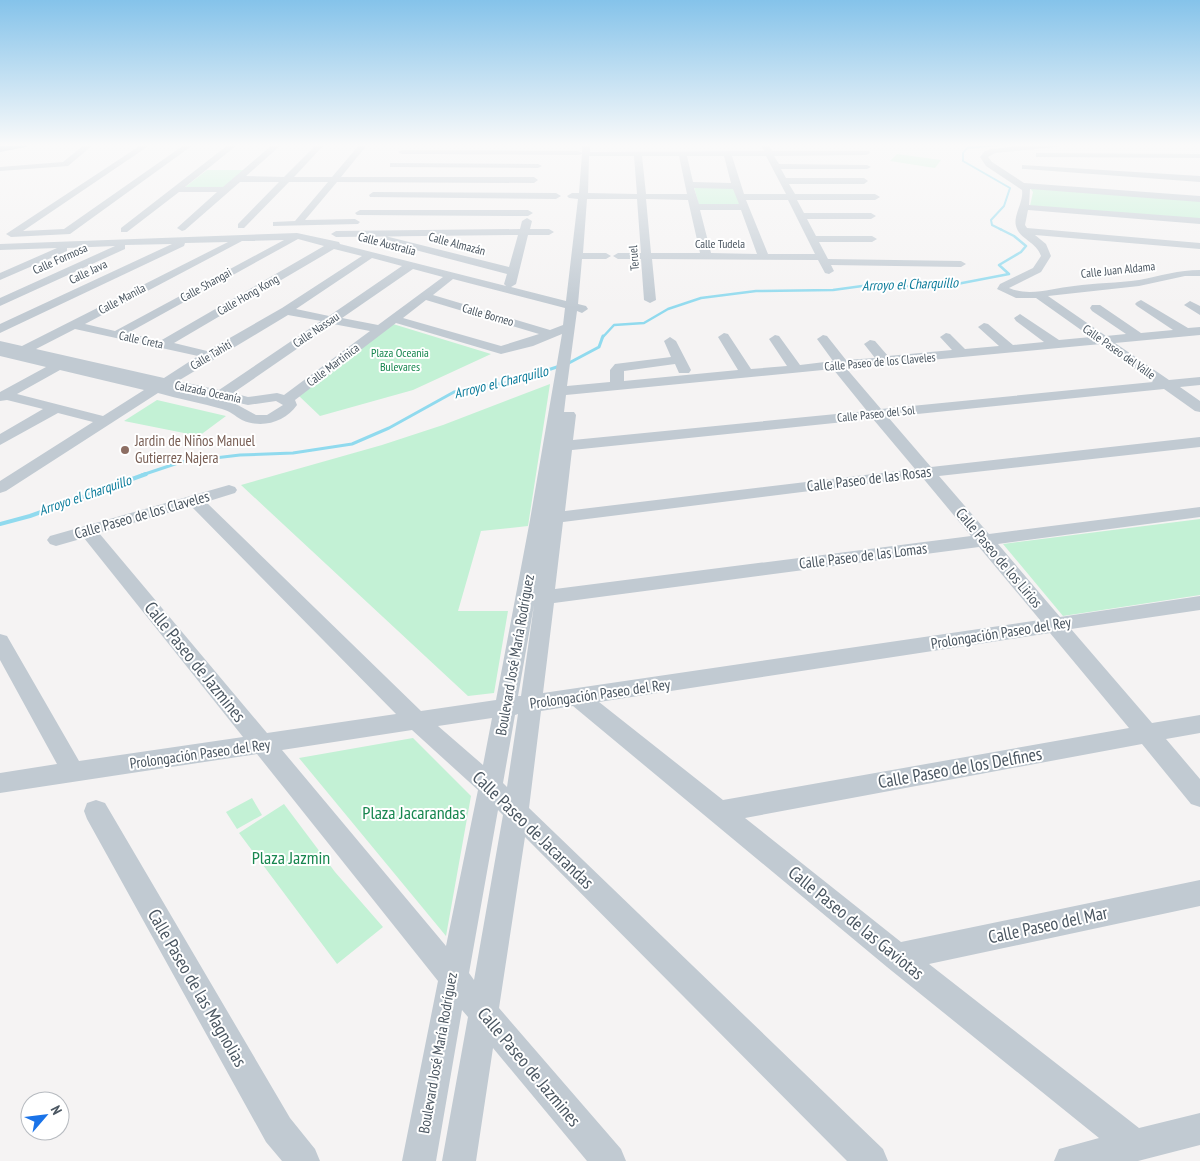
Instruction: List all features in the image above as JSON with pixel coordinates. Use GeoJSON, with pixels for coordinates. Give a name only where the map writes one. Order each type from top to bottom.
{"type":"FeatureCollection","features":[{"type":"Feature","properties":{"kind":"street"},"geometry":{"type":"LineString","coordinates":[[0,241],[63,199]]}},
{"type":"Feature","properties":{"kind":"street"},"geometry":{"type":"LineString","coordinates":[[66,232],[112,199]]}},
{"type":"Feature","properties":{"kind":"street"},"geometry":{"type":"LineString","coordinates":[[144,229],[120,230],[163,199]]}},
{"type":"Feature","properties":{"kind":"street"},"geometry":{"type":"LineString","coordinates":[[177,228],[213,199]]}},
{"type":"Feature","properties":{"kind":"street"},"geometry":{"type":"LineString","coordinates":[[265,199],[236,226],[297,224],[358,218],[528,213]]}},
{"type":"Feature","properties":{"kind":"street"},"geometry":{"type":"LineString","coordinates":[[297,224],[318,199]]}},
{"type":"Feature","properties":{"kind":"street"},"geometry":{"type":"LineString","coordinates":[[346,234],[370,199]]}},
{"type":"Feature","properties":{"kind":"street"},"geometry":{"type":"LineString","coordinates":[[510,285],[525,232],[531,199]]}},
{"type":"Feature","properties":{"kind":"street","name":"Boulevard José María Rodríguez"},"geometry":{"type":"LineString","coordinates":[[459,1161],[516,812],[530,704],[535,598],[567,386],[571,307],[582,256],[576,232],[586,199]]}},
{"type":"Feature","properties":{"kind":"street","name":"Boulevard José María Rodríguez"},"geometry":{"type":"LineString","coordinates":[[583,305],[582,256],[587,199]]}},
{"type":"Feature","properties":{"kind":"street","name":"Teruel"},"geometry":{"type":"LineString","coordinates":[[642,199],[650,300]]}},
{"type":"Feature","properties":{"kind":"street"},"geometry":{"type":"LineString","coordinates":[[692,199],[706,256]]}},
{"type":"Feature","properties":{"kind":"street"},"geometry":{"type":"LineString","coordinates":[[743,199],[764,257]]}},
{"type":"Feature","properties":{"kind":"street"},"geometry":{"type":"LineString","coordinates":[[793,199],[824,263]]}},
{"type":"Feature","properties":{"kind":"street"},"geometry":{"type":"LineString","coordinates":[[1026,199],[1020,225],[1023,231],[1200,246]]}},
{"type":"Feature","properties":{"kind":"street"},"geometry":{"type":"LineString","coordinates":[[694,207],[746,207]]}},
{"type":"Feature","properties":{"kind":"street"},"geometry":{"type":"LineString","coordinates":[[1024,207],[1200,221]]}},
{"type":"Feature","properties":{"kind":"street"},"geometry":{"type":"LineString","coordinates":[[802,216],[872,216]]}},
{"type":"Feature","properties":{"kind":"street"},"geometry":{"type":"LineString","coordinates":[[177,228],[201,227]]}},
{"type":"Feature","properties":{"kind":"street","name":"Calle Juan Aldama"},"geometry":{"type":"LineString","coordinates":[[1023,231],[1046,251],[1045,260],[1037,270],[1004,286],[1003,289],[1016,295],[1038,295],[1074,288],[1139,284],[1197,273]]}},
{"type":"Feature","properties":{"kind":"street"},"geometry":{"type":"LineString","coordinates":[[11,234],[86,232]]}},
{"type":"Feature","properties":{"kind":"street"},"geometry":{"type":"LineString","coordinates":[[324,234],[549,232]]}},
{"type":"Feature","properties":{"kind":"street","name":"Calle Almazán"},"geometry":{"type":"LineString","coordinates":[[365,233],[514,272]]}},
{"type":"Feature","properties":{"kind":"street","name":"Calle Australia"},"geometry":{"type":"LineString","coordinates":[[0,248],[297,236],[335,244],[571,307],[583,305]]}},
{"type":"Feature","properties":{"kind":"street","name":"Calle Shangai"},"geometry":{"type":"LineString","coordinates":[[116,335],[297,236]]}},
{"type":"Feature","properties":{"kind":"street","name":"Calle Manila"},"geometry":{"type":"LineString","coordinates":[[0,362],[12,353],[245,238]]}},
{"type":"Feature","properties":{"kind":"street"},"geometry":{"type":"LineString","coordinates":[[813,239],[872,239]]}},
{"type":"Feature","properties":{"kind":"street","name":"Calle Java"},"geometry":{"type":"LineString","coordinates":[[0,329],[188,240]]}},
{"type":"Feature","properties":{"kind":"street","name":"Calle Formosa"},"geometry":{"type":"LineString","coordinates":[[0,302],[132,243]]}},
{"type":"Feature","properties":{"kind":"street"},"geometry":{"type":"LineString","coordinates":[[1166,243],[1197,273]]}},
{"type":"Feature","properties":{"kind":"street","name":"Calle Hong Kong"},"geometry":{"type":"LineString","coordinates":[[162,345],[335,244]]}},
{"type":"Feature","properties":{"kind":"street"},"geometry":{"type":"LineString","coordinates":[[0,277],[73,245]]}},
{"type":"Feature","properties":{"kind":"street"},"geometry":{"type":"LineString","coordinates":[[0,253],[16,247]]}},
{"type":"Feature","properties":{"kind":"street","name":"Calle Tahití"},"geometry":{"type":"LineString","coordinates":[[0,488],[161,386],[286,311],[372,254]]}},
{"type":"Feature","properties":{"kind":"street"},"geometry":{"type":"LineString","coordinates":[[582,256],[606,256]]}},
{"type":"Feature","properties":{"kind":"street","name":"Calle Tudela"},"geometry":{"type":"LineString","coordinates":[[618,256],[764,257],[824,263],[961,264]]}},
{"type":"Feature","properties":{"kind":"street","name":"Calle Nassau"},"geometry":{"type":"LineString","coordinates":[[221,395],[411,265]]}},
{"type":"Feature","properties":{"kind":"street"},"geometry":{"type":"LineString","coordinates":[[62,273],[139,290]]}},
{"type":"Feature","properties":{"kind":"street","name":"Calle Martinica"},"geometry":{"type":"LineString","coordinates":[[287,399],[451,276]]}},
{"type":"Feature","properties":{"kind":"street","name":"Calle Paseo del Valle"},"geometry":{"type":"LineString","coordinates":[[1038,295],[1200,408]]}},
{"type":"Feature","properties":{"kind":"street","name":"Calle Borneo"},"geometry":{"type":"LineString","coordinates":[[424,296],[552,334]]}},
{"type":"Feature","properties":{"kind":"street"},"geometry":{"type":"LineString","coordinates":[[1141,304],[1185,332]]}},
{"type":"Feature","properties":{"kind":"street"},"geometry":{"type":"LineString","coordinates":[[1096,308],[1139,337]]}},
{"type":"Feature","properties":{"kind":"street"},"geometry":{"type":"LineString","coordinates":[[286,311],[381,329]]}},
{"type":"Feature","properties":{"kind":"street"},"geometry":{"type":"LineString","coordinates":[[1020,318],[1057,345]]}},
{"type":"Feature","properties":{"kind":"street"},"geometry":{"type":"LineString","coordinates":[[394,319],[494,349],[504,349],[552,334],[571,333]]}},
{"type":"Feature","properties":{"kind":"street","name":"Calle Creta"},"geometry":{"type":"LineString","coordinates":[[72,325],[210,356]]}},
{"type":"Feature","properties":{"kind":"street"},"geometry":{"type":"LineString","coordinates":[[984,327],[1010,349]]}},
{"type":"Feature","properties":{"kind":"street","name":"Calle Paseo de los Claveles"},"geometry":{"type":"LineString","coordinates":[[567,386],[617,386],[689,380],[1200,331]]}},
{"type":"Feature","properties":{"kind":"street"},"geometry":{"type":"LineString","coordinates":[[724,337],[747,374]]}},
{"type":"Feature","properties":{"kind":"street"},"geometry":{"type":"LineString","coordinates":[[946,337],[963,354]]}},
{"type":"Feature","properties":{"kind":"street"},"geometry":{"type":"LineString","coordinates":[[775,339],[796,369]]}},
{"type":"Feature","properties":{"kind":"street"},"geometry":{"type":"LineString","coordinates":[[822,339],[840,366]]}},
{"type":"Feature","properties":{"kind":"street"},"geometry":{"type":"LineString","coordinates":[[670,341],[689,380]]}},
{"type":"Feature","properties":{"kind":"street"},"geometry":{"type":"LineString","coordinates":[[870,344],[885,361]]}},
{"type":"Feature","properties":{"kind":"street","name":"Calzada Oceanía"},"geometry":{"type":"LineString","coordinates":[[0,345],[12,353],[57,366],[161,386],[248,400],[277,398],[287,399],[290,403],[286,411],[276,417],[258,420],[248,418],[234,407],[161,386],[12,353]]}},
{"type":"Feature","properties":{"kind":"street"},"geometry":{"type":"LineString","coordinates":[[617,386],[617,370],[620,366],[679,360]]}},
{"type":"Feature","properties":{"kind":"street"},"geometry":{"type":"LineString","coordinates":[[3,396],[57,366]]}},
{"type":"Feature","properties":{"kind":"street","name":"Calle Paseo de los Lirios"},"geometry":{"type":"LineString","coordinates":[[840,366],[878,414],[1200,796]]}},
{"type":"Feature","properties":{"kind":"street","name":"Calle Paseo del Sol"},"geometry":{"type":"LineString","coordinates":[[558,447],[1200,380]]}},
{"type":"Feature","properties":{"kind":"street"},"geometry":{"type":"LineString","coordinates":[[3,396],[106,421]]}},
{"type":"Feature","properties":{"kind":"street"},"geometry":{"type":"LineString","coordinates":[[0,440],[56,408]]}},
{"type":"Feature","properties":{"kind":"street","name":"Calle Paseo de las Rosas"},"geometry":{"type":"LineString","coordinates":[[547,519],[927,472],[1200,442]]}},
{"type":"Feature","properties":{"kind":"street","name":"Calle Paseo de los Claveles"},"geometry":{"type":"LineString","coordinates":[[56,540],[228,490]]}},
{"type":"Feature","properties":{"kind":"street","name":"Calle Paseo de Jacarandas"},"geometry":{"type":"LineString","coordinates":[[194,500],[417,721],[491,787],[871,1161]]}},
{"type":"Feature","properties":{"kind":"street","name":"Calle Paseo de las Lomas"},"geometry":{"type":"LineString","coordinates":[[535,598],[1200,512]]}},
{"type":"Feature","properties":{"kind":"street","name":"Calle Paseo de Jazmines"},"geometry":{"type":"LineString","coordinates":[[88,531],[483,1013],[609,1161]]}},
{"type":"Feature","properties":{"kind":"street","name":"Boulevard José María Rodríguez"},"geometry":{"type":"LineString","coordinates":[[418,1161],[452,975],[506,707],[535,598]]}},
{"type":"Feature","properties":{"kind":"street","name":"Prolongación Paseo del Rey"},"geometry":{"type":"LineString","coordinates":[[0,783],[506,707],[579,698],[1200,603]]}},
{"type":"Feature","properties":{"kind":"street"},"geometry":{"type":"LineString","coordinates":[[0,641],[73,772]]}},
{"type":"Feature","properties":{"kind":"street","name":"Calle Paseo de las Gaviotas"},"geometry":{"type":"LineString","coordinates":[[579,698],[1134,1145]]}},
{"type":"Feature","properties":{"kind":"street","name":"Calle Paseo de los Delfines"},"geometry":{"type":"LineString","coordinates":[[720,812],[1200,724]]}},
{"type":"Feature","properties":{"kind":"street","name":"Calle Paseo de las Magnolias"},"geometry":{"type":"LineString","coordinates":[[96,811],[278,1130],[303,1161]]}},
{"type":"Feature","properties":{"kind":"street","name":"Calle Paseo del Mar"},"geometry":{"type":"LineString","coordinates":[[897,956],[1200,894]]}},
{"type":"Feature","properties":{"kind":"street"},"geometry":{"type":"LineString","coordinates":[[1071,1161],[1200,1129]]}},
{"type":"Feature","properties":{"kind":"green space"},"geometry":{"type":"Polygon","coordinates":[[[697,199],[738,199],[740,206],[699,205],[697,199]]]}},
{"type":"Feature","properties":{"kind":"green space"},"geometry":{"type":"Polygon","coordinates":[[[1031,199],[1200,200],[1200,219],[1030,206],[1031,199]]]}},
{"type":"Feature","properties":{"kind":"green space","name":"Plaza Oceania Bulevares"},"geometry":{"type":"Polygon","coordinates":[[[393,324],[491,354],[413,390],[320,416],[299,396],[393,324]]]}},
{"type":"Feature","properties":{"kind":"green space"},"geometry":{"type":"Polygon","coordinates":[[[550,384],[528,526],[481,531],[458,611],[508,611],[494,693],[468,696],[241,485],[382,445],[443,425],[550,384]]]}},
{"type":"Feature","properties":{"kind":"green space"},"geometry":{"type":"Polygon","coordinates":[[[157,400],[226,416],[199,436],[124,421],[157,400]]]}},
{"type":"Feature","properties":{"kind":"green space"},"geometry":{"type":"Polygon","coordinates":[[[1200,519],[1200,595],[1063,616],[1003,544],[1200,519]]]}},
{"type":"Feature","properties":{"kind":"green space","name":"Plaza Jacarandas"},"geometry":{"type":"Polygon","coordinates":[[[413,738],[471,796],[446,936],[299,758],[413,738]]]}},
{"type":"Feature","properties":{"kind":"green space"},"geometry":{"type":"Polygon","coordinates":[[[252,798],[262,815],[237,829],[226,812],[252,798]]]}},
{"type":"Feature","properties":{"kind":"green space","name":"Plaza Jazmin"},"geometry":{"type":"Polygon","coordinates":[[[284,804],[335,872],[383,927],[337,964],[239,833],[284,804]]]}},
{"type":"Feature","properties":{"kind":"waterway","name":"Arroyo el Charquillo"},"geometry":{"type":"LineString","coordinates":[[602,338],[614,325],[644,323],[668,309],[701,298],[756,291],[833,290],[877,284],[916,287],[957,284],[1009,274],[999,265],[1021,252],[1026,246],[1014,236],[992,225],[991,220],[1004,206],[1006,199]]}},
{"type":"Feature","properties":{"kind":"waterway","name":"Arroyo el Charquillo"},"geometry":{"type":"LineString","coordinates":[[567,364],[599,347],[602,338]]}},
{"type":"Feature","properties":{"kind":"waterway","name":"Arroyo el Charquillo"},"geometry":{"type":"LineString","coordinates":[[142,475],[181,462],[240,455],[293,453],[352,444],[389,428],[454,392],[514,381],[560,366]]}},
{"type":"Feature","properties":{"kind":"waterway","name":"Arroyo el Charquillo"},"geometry":{"type":"LineString","coordinates":[[0,524],[30,516],[146,474]]}},
{"type":"Feature","properties":{"kind":"place","name":"Jardin de Niños Manuel Gutierrez Najera"},"geometry":{"type":"Point","coordinates":[125,450]}}]}
